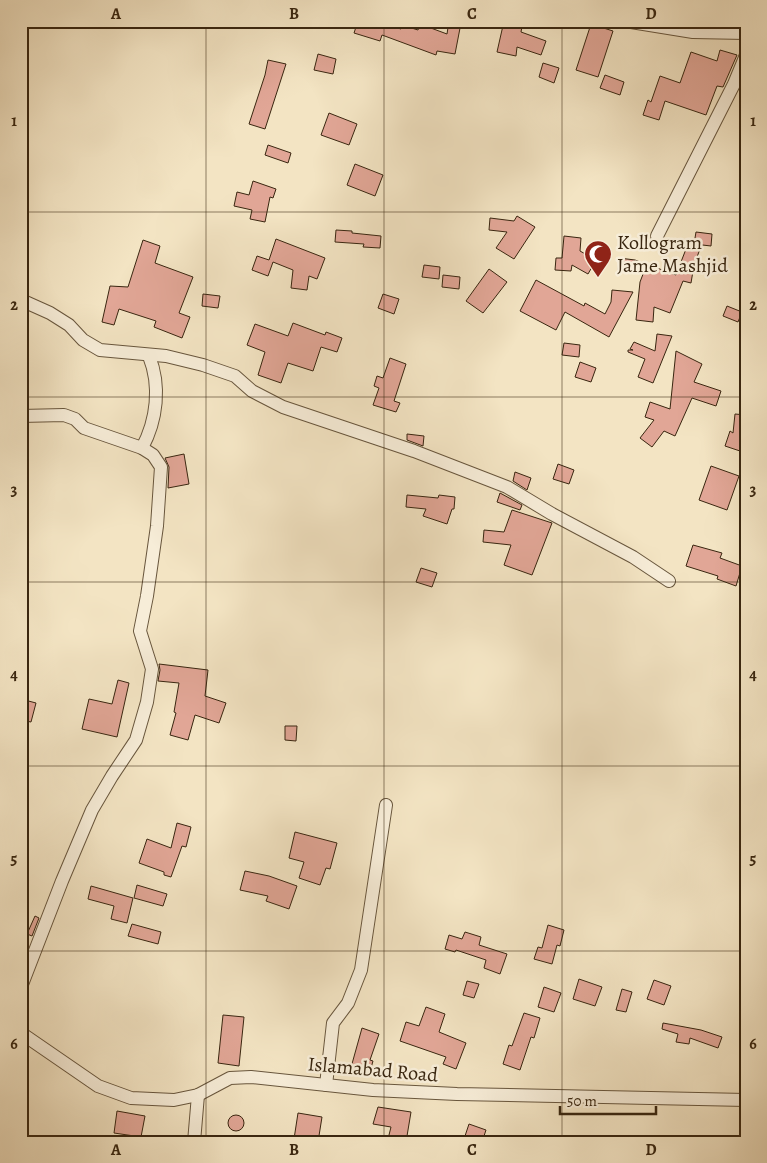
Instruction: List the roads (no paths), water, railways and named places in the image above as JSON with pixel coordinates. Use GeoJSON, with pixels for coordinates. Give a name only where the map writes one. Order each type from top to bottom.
{"type":"FeatureCollection","features":[{"type":"Feature","properties":{"kind":"street"},"geometry":{"type":"LineString","coordinates":[[625,21],[693,32],[746,33]]}},
{"type":"Feature","properties":{"kind":"street"},"geometry":{"type":"LineString","coordinates":[[657,236],[734,84],[746,55]]}},
{"type":"Feature","properties":{"kind":"street"},"geometry":{"type":"LineString","coordinates":[[21,300],[50,313],[69,325],[83,340],[100,350],[149,356],[166,356],[203,365],[235,376],[252,391],[283,407],[414,451],[507,487],[552,514],[633,557],[669,581]]}},
{"type":"Feature","properties":{"kind":"street"},"geometry":{"type":"LineString","coordinates":[[142,448],[151,433],[156,408],[156,372],[149,356]]}},
{"type":"Feature","properties":{"kind":"street"},"geometry":{"type":"LineString","coordinates":[[21,416],[64,414],[84,428],[142,448],[153,455],[161,467],[157,526],[140,631],[152,670],[147,702],[136,740],[92,810],[21,987]]}},
{"type":"Feature","properties":{"kind":"street"},"geometry":{"type":"LineString","coordinates":[[326,1085],[333,1023],[348,1003],[361,970],[386,805]]}},
{"type":"Feature","properties":{"kind":"street","name":"Islamabad Road"},"geometry":{"type":"LineString","coordinates":[[21,1033],[98,1086],[131,1098],[174,1100],[198,1096],[230,1078],[251,1077],[373,1090],[457,1094],[746,1100]]}},
{"type":"Feature","properties":{"kind":"street"},"geometry":{"type":"LineString","coordinates":[[194,1142],[198,1096]]}},
{"type":"Feature","properties":{"kind":"place","name":"Kollogram Jame Mashjid"},"geometry":{"type":"Point","coordinates":[598,278]}}]}
